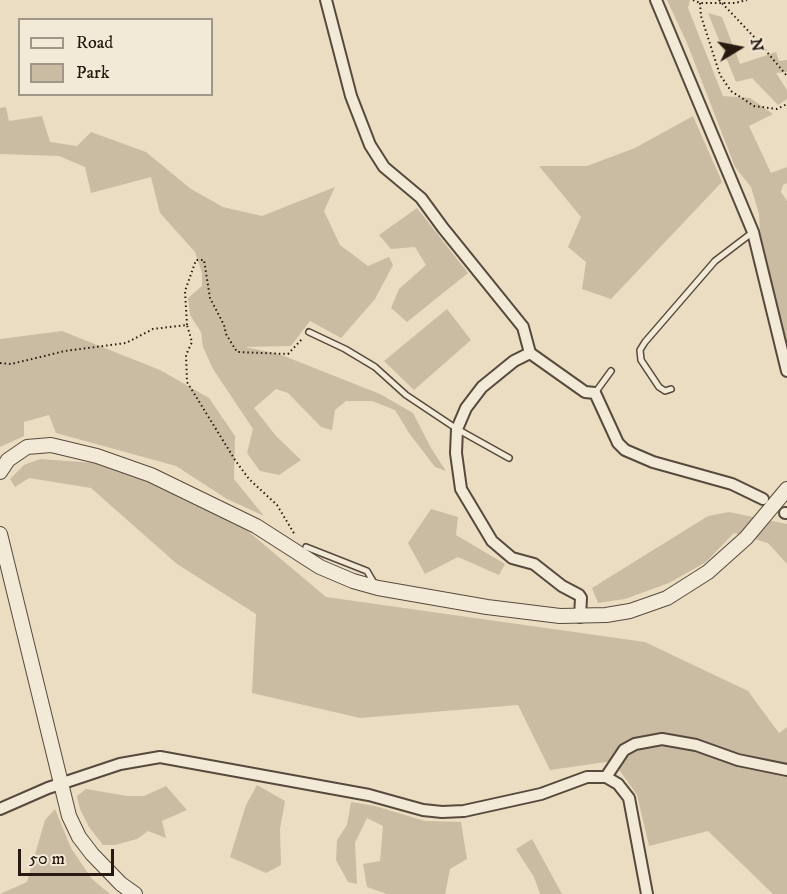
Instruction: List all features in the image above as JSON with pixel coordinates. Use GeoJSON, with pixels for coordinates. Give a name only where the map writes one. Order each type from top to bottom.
{"type":"FeatureCollection","features":[{"type":"Feature","properties":{"kind":"street"},"geometry":{"type":"LineString","coordinates":[[326,0],[351,96],[370,145],[384,167],[421,198],[523,327],[530,353],[585,392],[595,393],[618,443],[625,450],[653,462],[732,484],[763,499]]}},
{"type":"Feature","properties":{"kind":"street"},"geometry":{"type":"LineString","coordinates":[[657,0],[753,232],[787,371]]}},
{"type":"Feature","properties":{"kind":"street"},"geometry":{"type":"LineString","coordinates":[[530,353],[514,361],[482,387],[466,408],[457,429],[456,453],[461,489],[492,541],[512,558],[534,564],[562,586],[579,595],[581,598],[580,616]]}},
{"type":"Feature","properties":{"kind":"street"},"geometry":{"type":"LineString","coordinates":[[0,472],[8,460],[27,447],[51,446],[97,456],[151,475],[256,526],[320,567],[353,581],[378,588],[487,608],[542,615],[580,616],[630,612],[667,598],[688,586],[708,572],[746,538],[787,489]]}},
{"type":"Feature","properties":{"kind":"street"},"geometry":{"type":"LineString","coordinates":[[0,534],[69,816],[79,837],[106,869],[135,894]]}},
{"type":"Feature","properties":{"kind":"street"},"geometry":{"type":"LineString","coordinates":[[606,777],[624,750],[635,744],[662,739],[696,745],[738,760],[787,770]]}},
{"type":"Feature","properties":{"kind":"street"},"geometry":{"type":"LineString","coordinates":[[0,809],[61,784],[120,764],[160,757],[369,795],[423,810],[442,812],[464,811],[541,794],[587,777],[606,777],[618,784],[630,798],[647,894]]}},
{"type":"Feature","properties":{"kind":"lane"},"geometry":{"type":"LineString","coordinates":[[671,389],[665,391],[659,387],[641,360],[640,350],[715,261],[753,232]]}},
{"type":"Feature","properties":{"kind":"lane"},"geometry":{"type":"LineString","coordinates":[[309,332],[345,349],[375,368],[406,395],[484,446],[508,458]]}},
{"type":"Feature","properties":{"kind":"lane"},"geometry":{"type":"LineString","coordinates":[[595,393],[611,371]]}},
{"type":"Feature","properties":{"kind":"lane"},"geometry":{"type":"LineString","coordinates":[[306,547],[367,572],[378,588]]}},
{"type":"Feature","properties":{"kind":"path"},"geometry":{"type":"LineString","coordinates":[[693,0],[700,3],[747,0]]}},
{"type":"Feature","properties":{"kind":"path"},"geometry":{"type":"LineString","coordinates":[[721,1],[787,76]]}},
{"type":"Feature","properties":{"kind":"path"},"geometry":{"type":"LineString","coordinates":[[700,3],[701,16],[720,75],[731,91],[754,106],[777,109],[787,104]]}},
{"type":"Feature","properties":{"kind":"path"},"geometry":{"type":"LineString","coordinates":[[306,547],[295,536],[277,505],[242,470],[187,382],[186,354],[192,342],[187,325],[185,291],[196,260],[204,260],[210,298],[237,352],[288,354],[309,332]]}},
{"type":"Feature","properties":{"kind":"path"},"geometry":{"type":"LineString","coordinates":[[0,363],[22,362],[65,351],[126,343],[153,329],[187,325]]}},
{"type":"Feature","properties":{"kind":"green space"},"geometry":{"type":"Polygon","coordinates":[[[667,0],[690,0],[688,8],[723,96],[750,98],[773,114],[749,126],[771,173],[787,167],[787,183],[783,185],[781,192],[787,201],[787,349],[760,232],[759,214],[751,187],[735,167],[687,43],[667,0]]]}},
{"type":"Feature","properties":{"kind":"green space"},"geometry":{"type":"Polygon","coordinates":[[[708,13],[722,17],[740,64],[776,52],[779,61],[787,60],[787,72],[776,73],[787,90],[787,99],[778,105],[752,78],[736,82],[708,13]]]}},
{"type":"Feature","properties":{"kind":"green space"},"geometry":{"type":"Polygon","coordinates":[[[6,107],[9,121],[42,116],[50,142],[77,146],[91,132],[146,152],[191,189],[223,207],[262,216],[335,187],[324,211],[340,245],[368,266],[389,257],[393,265],[375,299],[341,338],[310,321],[291,346],[245,347],[279,354],[380,394],[413,413],[446,471],[435,467],[395,410],[372,401],[346,401],[335,410],[332,430],[321,427],[288,393],[276,389],[254,408],[276,436],[301,460],[279,475],[260,471],[247,453],[253,429],[213,369],[203,347],[201,332],[190,315],[188,298],[202,286],[202,273],[195,252],[160,213],[151,177],[91,193],[85,167],[59,156],[0,154],[0,108],[6,107]]]}},
{"type":"Feature","properties":{"kind":"green space"},"geometry":{"type":"Polygon","coordinates":[[[693,116],[722,182],[611,299],[582,289],[586,262],[568,247],[581,217],[539,166],[587,166],[635,148],[693,116]]]}},
{"type":"Feature","properties":{"kind":"green space"},"geometry":{"type":"Polygon","coordinates":[[[417,208],[468,273],[407,322],[391,308],[399,289],[426,265],[415,247],[391,249],[379,235],[417,208]]]}},
{"type":"Feature","properties":{"kind":"green space"},"geometry":{"type":"Polygon","coordinates":[[[447,309],[471,340],[414,390],[384,361],[447,309]]]}},
{"type":"Feature","properties":{"kind":"green space"},"geometry":{"type":"Polygon","coordinates":[[[62,331],[160,370],[209,398],[235,436],[234,479],[264,516],[227,499],[176,466],[56,433],[49,415],[24,422],[24,436],[0,447],[0,339],[62,331]]]}},
{"type":"Feature","properties":{"kind":"green space"},"geometry":{"type":"Polygon","coordinates":[[[40,459],[95,463],[164,481],[205,500],[249,532],[326,597],[645,642],[748,691],[779,733],[787,727],[787,894],[773,894],[708,831],[649,846],[637,795],[613,761],[550,770],[518,705],[360,718],[252,693],[256,614],[177,564],[91,488],[29,478],[15,487],[10,479],[24,465],[40,459]]]}},
{"type":"Feature","properties":{"kind":"green space"},"geometry":{"type":"Polygon","coordinates":[[[431,509],[458,517],[456,535],[505,564],[499,575],[458,557],[425,574],[408,543],[431,509]]]}},
{"type":"Feature","properties":{"kind":"green space"},"geometry":{"type":"Polygon","coordinates":[[[729,512],[787,524],[787,564],[768,543],[734,533],[706,562],[669,583],[625,599],[598,603],[592,588],[708,516],[729,512]]]}},
{"type":"Feature","properties":{"kind":"green space"},"geometry":{"type":"Polygon","coordinates":[[[257,785],[285,801],[280,829],[281,865],[266,873],[230,857],[246,805],[257,785]]]}},
{"type":"Feature","properties":{"kind":"green space"},"geometry":{"type":"Polygon","coordinates":[[[166,786],[187,810],[162,821],[166,838],[148,831],[137,839],[115,845],[103,845],[89,827],[80,809],[77,796],[86,789],[127,796],[144,796],[166,786]]]}},
{"type":"Feature","properties":{"kind":"green space"},"geometry":{"type":"Polygon","coordinates":[[[351,802],[375,806],[425,821],[461,822],[467,859],[450,869],[445,894],[387,894],[367,887],[363,864],[380,861],[383,826],[367,818],[355,843],[357,884],[348,882],[336,860],[337,840],[347,825],[351,802]]]}},
{"type":"Feature","properties":{"kind":"green space"},"geometry":{"type":"Polygon","coordinates":[[[55,809],[71,848],[92,879],[110,894],[0,894],[27,882],[45,820],[55,809]]]}},
{"type":"Feature","properties":{"kind":"green space"},"geometry":{"type":"Polygon","coordinates":[[[532,839],[562,894],[540,894],[534,877],[516,849],[532,839]]]}}]}
